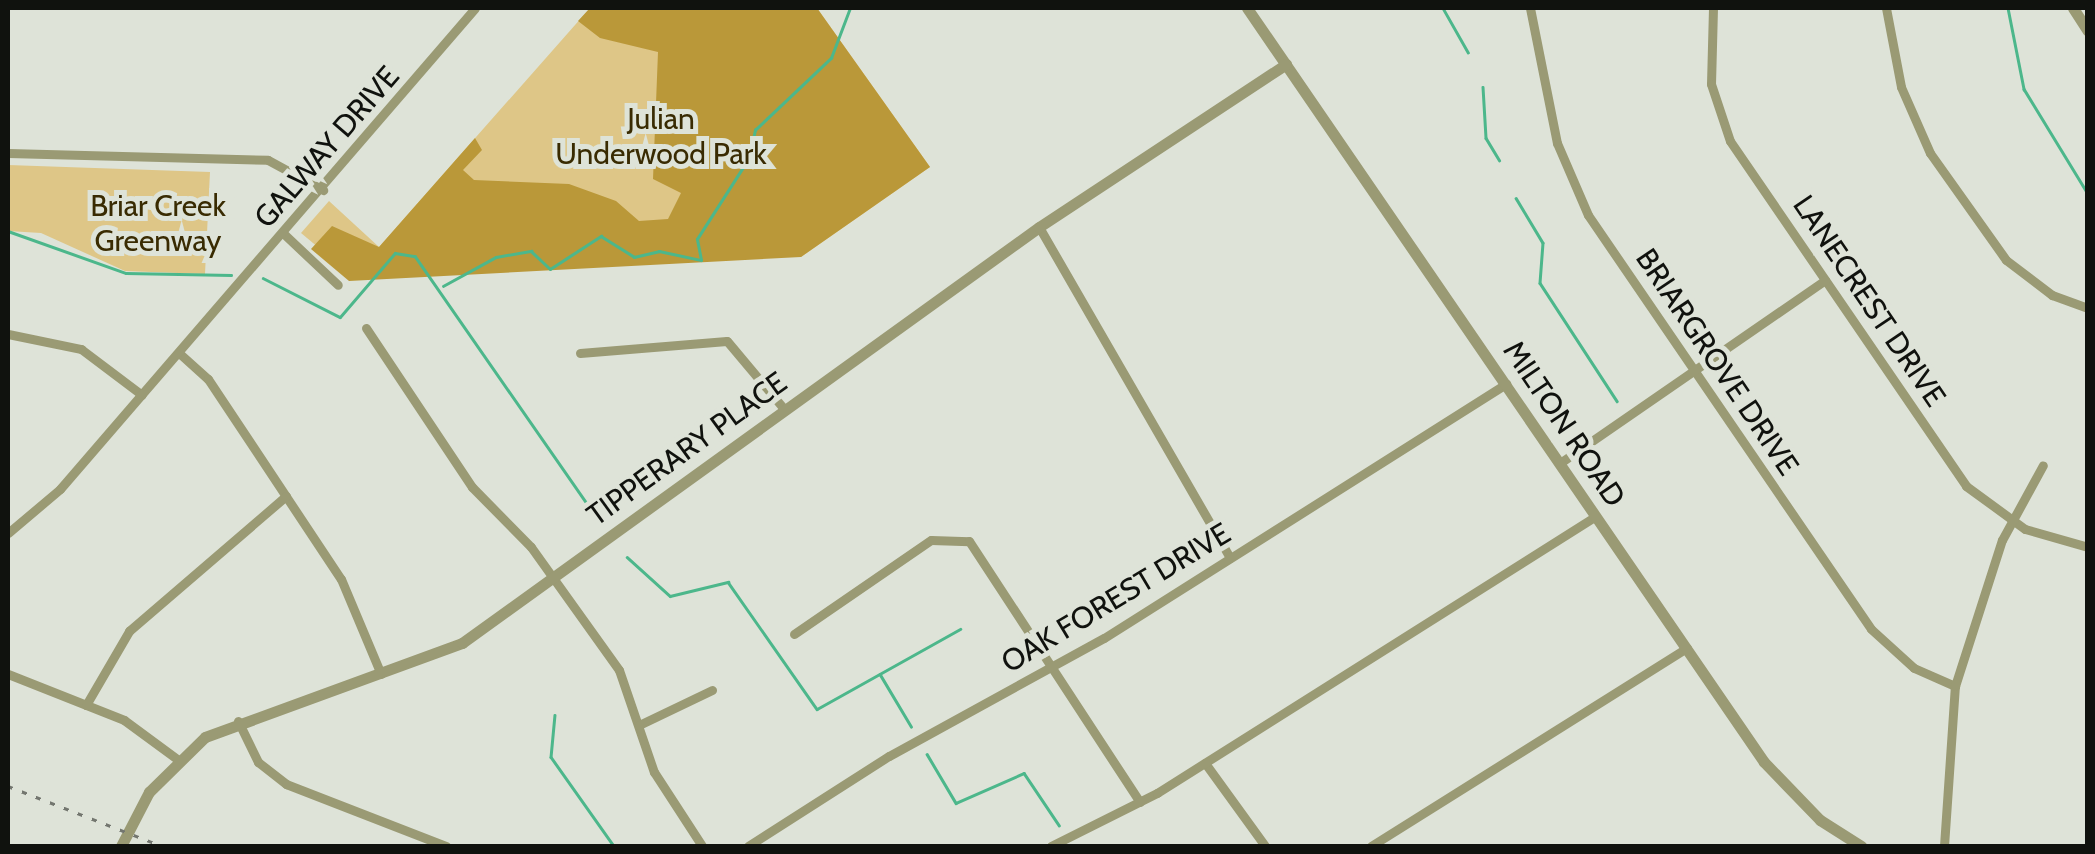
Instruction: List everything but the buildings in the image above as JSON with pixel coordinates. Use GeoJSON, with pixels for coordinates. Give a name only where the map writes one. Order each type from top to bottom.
{"type":"FeatureCollection","features":[{"type":"Feature","properties":{"kind":"street","name":"GALWAY DRIVE"},"geometry":{"type":"LineString","coordinates":[[8,533],[142,396],[323,190],[475,8]]}},
{"type":"Feature","properties":{"kind":"street","name":"MILTON ROAD"},"geometry":{"type":"LineString","coordinates":[[1247,8],[1788,792],[1859,846]]}},
{"type":"Feature","properties":{"kind":"street","name":"BRIARGROVE DRIVE"},"geometry":{"type":"LineString","coordinates":[[1530,8],[1572,184],[1870,628],[1914,668],[1955,686]]}},
{"type":"Feature","properties":{"kind":"street","name":"LANECREST DRIVE"},"geometry":{"type":"LineString","coordinates":[[1713,8],[1710,66],[1723,125],[1966,486],[2011,519],[2088,547]]}},
{"type":"Feature","properties":{"kind":"street"},"geometry":{"type":"LineString","coordinates":[[1886,8],[1901,86],[1930,153],[2013,267],[2088,308]]}},
{"type":"Feature","properties":{"kind":"street"},"geometry":{"type":"LineString","coordinates":[[2073,8],[2088,31]]}},
{"type":"Feature","properties":{"kind":"street","name":"TIPPERARY PLACE"},"geometry":{"type":"LineString","coordinates":[[121,846],[177,759],[238,722],[450,650],[1039,227],[1286,64]]}},
{"type":"Feature","properties":{"kind":"street"},"geometry":{"type":"LineString","coordinates":[[8,153],[268,160],[323,190]]}},
{"type":"Feature","properties":{"kind":"street"},"geometry":{"type":"LineString","coordinates":[[1039,227],[1230,558]]}},
{"type":"Feature","properties":{"kind":"street"},"geometry":{"type":"LineString","coordinates":[[284,234],[338,284]]}},
{"type":"Feature","properties":{"kind":"street"},"geometry":{"type":"LineString","coordinates":[[1560,463],[1825,280]]}},
{"type":"Feature","properties":{"kind":"street"},"geometry":{"type":"LineString","coordinates":[[366,328],[472,487],[552,577],[618,670],[654,772],[702,846]]}},
{"type":"Feature","properties":{"kind":"street"},"geometry":{"type":"LineString","coordinates":[[8,334],[81,349],[142,396]]}},
{"type":"Feature","properties":{"kind":"street"},"geometry":{"type":"LineString","coordinates":[[580,353],[726,341],[785,410]]}},
{"type":"Feature","properties":{"kind":"street"},"geometry":{"type":"LineString","coordinates":[[179,353],[208,379],[348,592],[381,674]]}},
{"type":"Feature","properties":{"kind":"street","name":"OAK FOREST DRIVE"},"geometry":{"type":"LineString","coordinates":[[748,846],[889,756],[1055,667],[1506,384]]}},
{"type":"Feature","properties":{"kind":"street"},"geometry":{"type":"LineString","coordinates":[[1944,846],[1955,686],[2011,519],[2043,464]]}},
{"type":"Feature","properties":{"kind":"street"},"geometry":{"type":"LineString","coordinates":[[86,705],[129,630],[286,496]]}},
{"type":"Feature","properties":{"kind":"street"},"geometry":{"type":"LineString","coordinates":[[1051,846],[1140,802],[1204,764],[1596,516]]}},
{"type":"Feature","properties":{"kind":"street"},"geometry":{"type":"LineString","coordinates":[[794,634],[907,553],[939,537],[962,538],[984,554],[1140,802]]}},
{"type":"Feature","properties":{"kind":"street"},"geometry":{"type":"LineString","coordinates":[[1371,846],[1687,648]]}},
{"type":"Feature","properties":{"kind":"street"},"geometry":{"type":"LineString","coordinates":[[8,674],[86,705],[177,759]]}},
{"type":"Feature","properties":{"kind":"street"},"geometry":{"type":"LineString","coordinates":[[639,726],[712,690]]}},
{"type":"Feature","properties":{"kind":"street"},"geometry":{"type":"LineString","coordinates":[[238,722],[258,762],[286,784],[446,846]]}},
{"type":"Feature","properties":{"kind":"street"},"geometry":{"type":"LineString","coordinates":[[1204,764],[1265,846]]}},
{"type":"Feature","properties":{"kind":"green space","name":"Julian Underwood Park"},"geometry":{"type":"Polygon","coordinates":[[[590,8],[817,8],[930,167],[801,257],[331,258],[301,233],[329,201],[379,247],[590,8]]]}},
{"type":"Feature","properties":{"kind":"green space","name":"Julian Underwood Park"},"geometry":{"type":"Polygon","coordinates":[[[590,8],[817,8],[930,167],[801,257],[349,281],[311,249],[332,226],[379,247],[475,138],[482,150],[463,170],[474,180],[569,184],[616,201],[639,221],[668,219],[681,193],[653,179],[658,52],[600,38],[578,21],[590,8]]]}},
{"type":"Feature","properties":{"kind":"green space","name":"Briar Creek Greenway"},"geometry":{"type":"Polygon","coordinates":[[[8,165],[210,172],[205,274],[125,271],[41,233],[8,231],[8,165]]]}},
{"type":"Feature","properties":{"kind":"waterway"},"geometry":{"type":"LineString","coordinates":[[443,286],[496,257],[531,251],[550,269],[601,236],[634,257],[659,251],[701,260],[697,239],[749,158],[755,130],[831,58],[850,8]]}},
{"type":"Feature","properties":{"kind":"waterway"},"geometry":{"type":"LineString","coordinates":[[1443,8],[1468,52]]}},
{"type":"Feature","properties":{"kind":"waterway"},"geometry":{"type":"LineString","coordinates":[[2008,8],[2024,89],[2088,194]]}},
{"type":"Feature","properties":{"kind":"waterway"},"geometry":{"type":"LineString","coordinates":[[1483,87],[1486,138],[1499,160]]}},
{"type":"Feature","properties":{"kind":"waterway"},"geometry":{"type":"LineString","coordinates":[[1516,198],[1543,243],[1540,283],[1617,401]]}},
{"type":"Feature","properties":{"kind":"waterway"},"geometry":{"type":"LineString","coordinates":[[8,231],[126,273],[231,275]]}},
{"type":"Feature","properties":{"kind":"waterway"},"geometry":{"type":"LineString","coordinates":[[263,278],[340,317],[395,253],[415,256],[600,522]]}},
{"type":"Feature","properties":{"kind":"waterway"},"geometry":{"type":"LineString","coordinates":[[627,557],[670,596],[728,582],[817,709],[960,629]]}},
{"type":"Feature","properties":{"kind":"waterway"},"geometry":{"type":"LineString","coordinates":[[880,674],[911,726]]}},
{"type":"Feature","properties":{"kind":"waterway"},"geometry":{"type":"LineString","coordinates":[[555,715],[551,757],[614,846]]}},
{"type":"Feature","properties":{"kind":"waterway"},"geometry":{"type":"LineString","coordinates":[[927,754],[956,803],[1024,773],[1059,825]]}},
{"type":"Feature","properties":{"kind":"railway"},"geometry":{"type":"LineString","coordinates":[[8,786],[162,846]]}}]}
